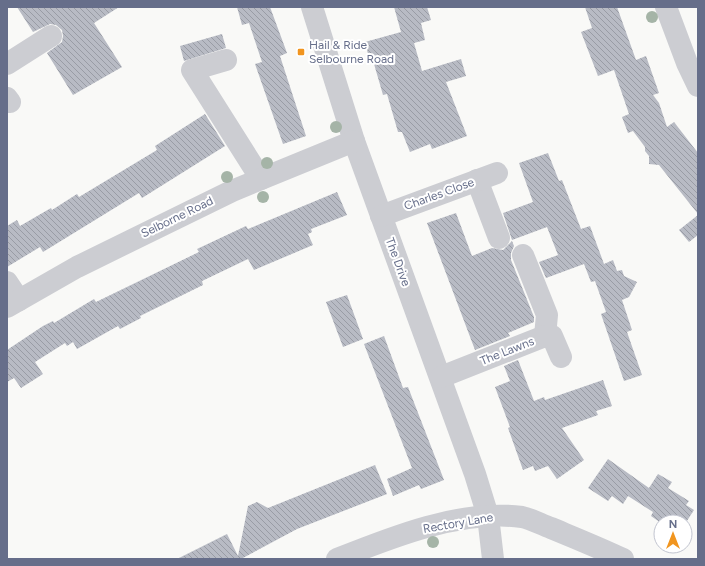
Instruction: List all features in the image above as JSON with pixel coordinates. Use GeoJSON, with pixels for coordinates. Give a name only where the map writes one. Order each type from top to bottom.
{"type":"FeatureCollection","features":[{"type":"Feature","properties":{"kind":"street","name":"The Drive"},"geometry":{"type":"LineString","coordinates":[[312,7],[354,141],[475,474],[488,516],[493,559]]}},
{"type":"Feature","properties":{"kind":"street"},"geometry":{"type":"LineString","coordinates":[[666,7],[687,63],[698,86]]}},
{"type":"Feature","properties":{"kind":"street"},"geometry":{"type":"LineString","coordinates":[[7,64],[51,36]]}},
{"type":"Feature","properties":{"kind":"street"},"geometry":{"type":"LineString","coordinates":[[226,60],[192,70],[261,179]]}},
{"type":"Feature","properties":{"kind":"street","name":"Selborne Road"},"geometry":{"type":"LineString","coordinates":[[13,303],[90,260],[232,191],[354,141]]}},
{"type":"Feature","properties":{"kind":"street","name":"Charles Close"},"geometry":{"type":"LineString","coordinates":[[381,216],[487,176],[499,238]]}},
{"type":"Feature","properties":{"kind":"street"},"geometry":{"type":"LineString","coordinates":[[523,255],[547,315],[545,336]]}},
{"type":"Feature","properties":{"kind":"street"},"geometry":{"type":"LineString","coordinates":[[7,282],[13,303]]}},
{"type":"Feature","properties":{"kind":"street","name":"The Lawns"},"geometry":{"type":"LineString","coordinates":[[441,377],[545,336],[552,336],[561,357]]}},
{"type":"Feature","properties":{"kind":"street","name":"Rectory Lane"},"geometry":{"type":"LineString","coordinates":[[337,559],[390,538],[435,525],[488,516],[524,518],[592,544],[623,559]]}},
{"type":"Feature","properties":{"kind":"building"},"geometry":{"type":"Polygon","coordinates":[[[17,7],[119,7],[94,23],[122,67],[73,95],[47,53],[62,42],[62,30],[56,25],[50,24],[33,32],[17,7]]]}},
{"type":"Feature","properties":{"kind":"building"},"geometry":{"type":"Polygon","coordinates":[[[237,7],[270,7],[287,53],[280,56],[306,136],[283,144],[255,64],[262,62],[249,23],[242,25],[237,7]]]}},
{"type":"Feature","properties":{"kind":"building"},"geometry":{"type":"Polygon","coordinates":[[[394,7],[427,7],[431,20],[421,23],[425,40],[414,43],[422,71],[461,59],[466,76],[446,82],[467,136],[432,149],[430,144],[410,152],[402,132],[398,132],[387,94],[383,95],[372,57],[369,58],[365,42],[401,32],[394,7]]]}},
{"type":"Feature","properties":{"kind":"building"},"geometry":{"type":"Polygon","coordinates":[[[585,7],[617,7],[636,60],[646,56],[659,93],[653,95],[659,103],[667,127],[674,122],[698,153],[698,214],[659,165],[649,164],[649,156],[645,151],[645,147],[633,131],[628,133],[622,117],[629,114],[614,70],[598,76],[581,32],[592,28],[585,7]]]}},
{"type":"Feature","properties":{"kind":"building"},"geometry":{"type":"Polygon","coordinates":[[[222,34],[226,48],[184,61],[180,46],[222,34]]]}},
{"type":"Feature","properties":{"kind":"building"},"geometry":{"type":"Polygon","coordinates":[[[205,114],[225,146],[142,198],[139,193],[43,252],[40,247],[7,267],[7,226],[17,220],[20,226],[51,208],[52,210],[77,194],[79,197],[157,150],[155,146],[205,114]]]}},
{"type":"Feature","properties":{"kind":"building"},"geometry":{"type":"Polygon","coordinates":[[[548,153],[559,181],[562,180],[581,229],[590,226],[604,264],[613,260],[617,271],[622,270],[624,276],[637,282],[629,297],[622,300],[632,330],[627,332],[642,375],[624,381],[601,314],[606,312],[595,281],[591,282],[584,264],[546,278],[539,262],[558,255],[547,227],[512,240],[503,213],[533,202],[519,163],[548,153]]]}},
{"type":"Feature","properties":{"kind":"building"},"geometry":{"type":"Polygon","coordinates":[[[337,192],[347,215],[311,229],[312,232],[308,234],[313,245],[254,270],[248,259],[202,281],[203,285],[140,316],[141,318],[120,329],[118,326],[77,349],[73,342],[67,346],[65,343],[35,362],[43,374],[21,388],[14,378],[7,382],[7,350],[43,326],[53,321],[54,323],[94,299],[96,302],[199,252],[197,249],[246,226],[248,229],[337,192]]]}},
{"type":"Feature","properties":{"kind":"building"},"geometry":{"type":"Polygon","coordinates":[[[456,213],[472,256],[492,248],[503,250],[512,241],[514,246],[511,253],[511,260],[534,317],[534,322],[508,333],[510,336],[475,350],[427,223],[456,213]]]}},
{"type":"Feature","properties":{"kind":"building"},"geometry":{"type":"Polygon","coordinates":[[[698,215],[698,235],[689,242],[679,230],[698,215]]]}},
{"type":"Feature","properties":{"kind":"building"},"geometry":{"type":"Polygon","coordinates":[[[347,295],[363,339],[343,347],[326,302],[347,295]]]}},
{"type":"Feature","properties":{"kind":"building"},"geometry":{"type":"Polygon","coordinates":[[[384,336],[403,388],[408,387],[444,480],[421,489],[419,485],[393,496],[387,479],[412,468],[364,344],[384,336]]]}},
{"type":"Feature","properties":{"kind":"building"},"geometry":{"type":"Polygon","coordinates":[[[518,360],[534,401],[544,397],[545,400],[603,380],[612,406],[596,411],[598,415],[562,428],[584,460],[557,479],[548,466],[535,471],[533,466],[523,470],[508,428],[510,427],[495,387],[510,381],[504,366],[518,360]]]}},
{"type":"Feature","properties":{"kind":"building"},"geometry":{"type":"Polygon","coordinates":[[[608,459],[649,488],[658,474],[672,482],[668,488],[689,501],[686,505],[694,510],[691,514],[653,514],[653,517],[651,516],[653,512],[628,496],[623,504],[612,496],[608,501],[588,488],[608,459]]]}},
{"type":"Feature","properties":{"kind":"building"},"geometry":{"type":"Polygon","coordinates":[[[375,465],[387,494],[297,529],[241,559],[177,559],[227,534],[238,556],[248,506],[257,502],[268,508],[375,465]]]}},
{"type":"Feature","properties":{"kind":"place","name":"Hail & Ride Selbourne Road"},"geometry":{"type":"Point","coordinates":[301,52]}}]}
